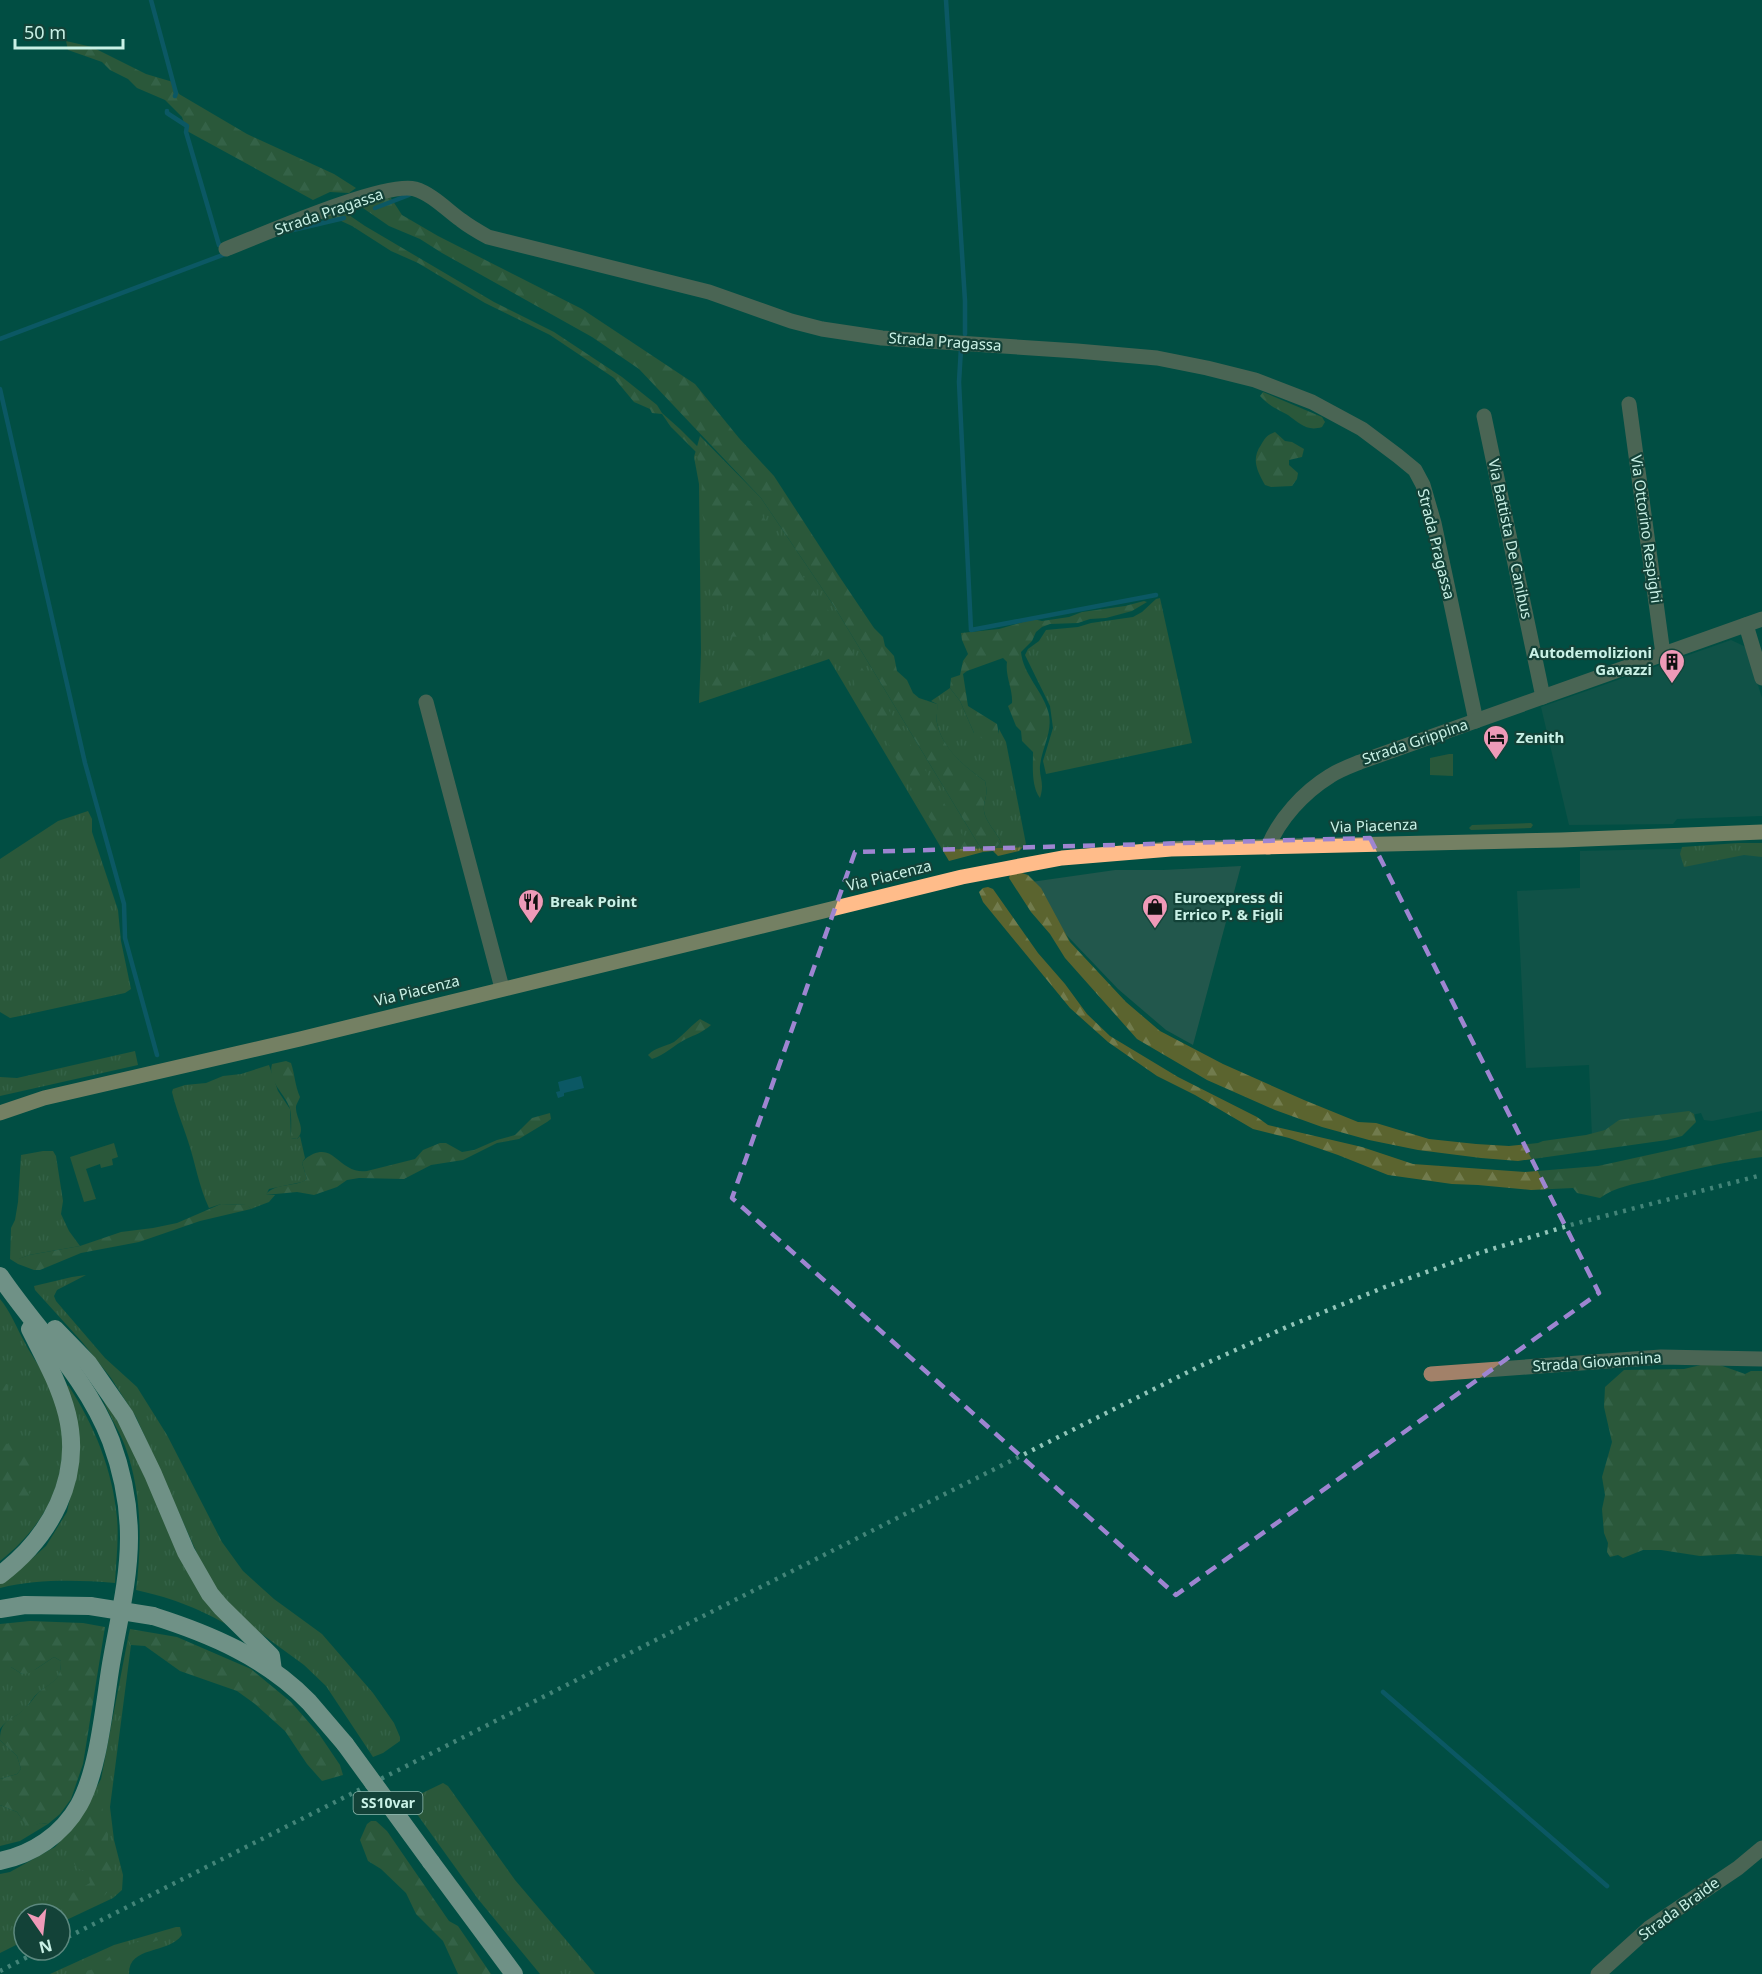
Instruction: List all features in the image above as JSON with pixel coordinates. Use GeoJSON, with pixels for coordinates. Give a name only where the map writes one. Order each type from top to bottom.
{"type":"FeatureCollection","features":[{"type":"Feature","properties":{"kind":"highway"},"geometry":{"type":"LineString","coordinates":[[0,1274],[47,1361],[64,1404],[70,1430],[70,1460],[58,1507],[47,1526],[20,1560],[0,1575]]}},
{"type":"Feature","properties":{"kind":"highway"},"geometry":{"type":"LineString","coordinates":[[0,1274],[22,1291],[87,1363],[114,1398],[134,1434],[186,1552],[200,1577],[221,1607],[271,1656],[273,1671]]}},
{"type":"Feature","properties":{"kind":"highway"},"geometry":{"type":"LineString","coordinates":[[0,1861],[28,1852],[50,1838],[69,1820],[87,1786],[94,1762],[112,1657],[129,1540],[127,1505],[118,1462],[97,1409],[74,1372],[15,1298]]}},
{"type":"Feature","properties":{"kind":"highway"},"geometry":{"type":"LineString","coordinates":[[0,1618],[26,1605]]}},
{"type":"Feature","properties":{"kind":"highway","name":"SS10var"},"geometry":{"type":"LineString","coordinates":[[0,1609],[26,1605],[90,1606],[153,1617],[186,1627],[238,1650],[273,1671],[308,1701],[345,1744],[514,1974]]}},
{"type":"Feature","properties":{"kind":"main road","name":"Via Piacenza"},"geometry":{"type":"LineString","coordinates":[[0,1113],[44,1098],[300,1039],[962,877],[1038,861],[1114,852],[1571,840],[1762,832]]}},
{"type":"Feature","properties":{"kind":"main road","name":"Via Piacenza"},"geometry":{"type":"LineString","coordinates":[[0,1102],[44,1098]]}},
{"type":"Feature","properties":{"kind":"street","name":"Strada Pragassa"},"geometry":{"type":"LineString","coordinates":[[226,249],[345,204],[407,188],[420,191],[430,197],[460,220],[488,237],[710,292],[791,321],[822,329],[882,338],[1156,358],[1207,368],[1282,389],[1362,429],[1415,470],[1423,485],[1434,523],[1476,721]]}},
{"type":"Feature","properties":{"kind":"street","name":"Via Ottorino Respighi"},"geometry":{"type":"LineString","coordinates":[[1629,404],[1663,654]]}},
{"type":"Feature","properties":{"kind":"street","name":"Via Battista De Canibus"},"geometry":{"type":"LineString","coordinates":[[1485,416],[1543,697]]}},
{"type":"Feature","properties":{"kind":"street","name":"Strada Grippina"},"geometry":{"type":"LineString","coordinates":[[1268,847],[1274,833],[1288,813],[1331,775],[1360,762],[1762,619]]}},
{"type":"Feature","properties":{"kind":"street"},"geometry":{"type":"LineString","coordinates":[[1746,625],[1762,678]]}},
{"type":"Feature","properties":{"kind":"street"},"geometry":{"type":"LineString","coordinates":[[426,702],[502,988]]}},
{"type":"Feature","properties":{"kind":"street","name":"Strada Giovannina"},"geometry":{"type":"LineString","coordinates":[[1431,1374],[1660,1357],[1762,1359]]}},
{"type":"Feature","properties":{"kind":"street","name":"Strada Braide"},"geometry":{"type":"LineString","coordinates":[[1598,1974],[1649,1928],[1738,1868],[1762,1848]]}},
{"type":"Feature","properties":{"kind":"highlighted area"},"geometry":{"type":"Polygon","coordinates":[[[1370,838],[1599,1293],[1176,1595],[732,1198],[855,852],[1370,838]]]}},
{"type":"Feature","properties":{"kind":"shaded area"},"geometry":{"type":"Polygon","coordinates":[[[1731,640],[1746,647],[1762,698],[1762,816],[1677,819],[1673,824],[1569,825],[1541,707],[1731,640]]]}},
{"type":"Feature","properties":{"kind":"shaded area"},"geometry":{"type":"Polygon","coordinates":[[[1762,847],[1762,1111],[1712,1121],[1704,1120],[1701,1113],[1592,1137],[1589,1065],[1526,1068],[1517,891],[1580,888],[1580,851],[1762,847]]]}},
{"type":"Feature","properties":{"kind":"shaded area"},"geometry":{"type":"Polygon","coordinates":[[[1241,866],[1193,1045],[1166,1030],[1118,989],[1054,922],[1031,882],[1115,870],[1241,866]]]}},
{"type":"Feature","properties":{"kind":"shaded area"},"geometry":{"type":"Polygon","coordinates":[[[581,1076],[584,1088],[564,1093],[564,1096],[558,1098],[556,1092],[560,1091],[558,1082],[581,1076]]]}},
{"type":"Feature","properties":{"kind":"green space"},"geometry":{"type":"Polygon","coordinates":[[[66,41],[92,47],[146,74],[173,82],[179,94],[247,134],[334,174],[356,188],[349,193],[330,192],[313,200],[187,131],[182,117],[165,100],[137,88],[128,79],[110,70],[102,62],[68,50],[66,41]]]}},
{"type":"Feature","properties":{"kind":"green space"},"geometry":{"type":"Polygon","coordinates":[[[389,195],[402,215],[438,236],[582,309],[695,384],[774,476],[874,628],[883,637],[885,646],[894,656],[897,671],[907,680],[913,693],[919,698],[937,704],[937,720],[944,741],[962,763],[985,781],[985,815],[1001,842],[993,851],[983,852],[834,606],[761,498],[639,369],[592,337],[420,239],[389,226],[360,206],[389,195]]]}},
{"type":"Feature","properties":{"kind":"green space"},"geometry":{"type":"Polygon","coordinates":[[[341,212],[494,302],[554,332],[622,377],[657,405],[662,413],[725,474],[771,526],[807,583],[836,620],[842,636],[915,752],[972,851],[959,854],[947,845],[941,833],[921,807],[879,725],[869,716],[861,702],[852,676],[831,651],[821,651],[808,660],[790,663],[715,690],[709,688],[707,671],[724,673],[728,669],[730,659],[738,654],[740,649],[749,649],[763,660],[768,658],[770,653],[762,645],[765,629],[753,631],[741,637],[725,636],[728,628],[751,614],[749,599],[746,597],[732,601],[720,608],[713,601],[710,590],[712,582],[709,565],[710,549],[704,532],[701,508],[702,478],[696,452],[671,427],[662,414],[652,413],[650,409],[634,402],[614,378],[550,335],[485,303],[418,263],[391,251],[352,226],[339,220],[322,220],[326,216],[341,212]]]}},
{"type":"Feature","properties":{"kind":"green space"},"geometry":{"type":"Polygon","coordinates":[[[1263,392],[1322,417],[1325,422],[1322,427],[1317,428],[1304,426],[1267,403],[1260,396],[1263,392]]]}},
{"type":"Feature","properties":{"kind":"green space"},"geometry":{"type":"Polygon","coordinates":[[[1275,432],[1285,441],[1304,449],[1302,457],[1289,460],[1289,465],[1298,473],[1292,486],[1265,485],[1258,470],[1256,455],[1258,450],[1266,437],[1275,432]]]}},
{"type":"Feature","properties":{"kind":"green space"},"geometry":{"type":"Polygon","coordinates":[[[700,436],[761,498],[834,606],[983,852],[949,861],[829,659],[699,703],[701,653],[699,484],[694,457],[700,436]]]}},
{"type":"Feature","properties":{"kind":"green space"},"geometry":{"type":"Polygon","coordinates":[[[1160,598],[1192,743],[1046,774],[1043,761],[1053,728],[1050,706],[1025,655],[1028,649],[1039,641],[1046,630],[1133,617],[1160,598]]]}},
{"type":"Feature","properties":{"kind":"green space"},"geometry":{"type":"Polygon","coordinates":[[[1147,602],[1132,611],[1106,618],[1090,619],[1078,623],[1050,624],[1042,627],[1021,652],[1025,668],[1045,703],[1050,725],[1040,766],[1042,788],[1040,798],[1034,782],[1033,752],[1022,741],[1021,731],[1016,726],[1008,706],[1012,703],[1012,698],[1007,662],[1003,658],[963,674],[968,706],[997,724],[999,734],[995,738],[983,739],[974,733],[960,701],[950,688],[951,678],[960,675],[963,661],[968,654],[961,633],[999,629],[1033,619],[1042,621],[1069,617],[1082,612],[1147,602]]]}},
{"type":"Feature","properties":{"kind":"green space"},"geometry":{"type":"Polygon","coordinates":[[[950,688],[960,701],[974,733],[999,734],[999,729],[1006,742],[1026,844],[1019,851],[998,856],[993,851],[1001,842],[985,815],[985,781],[955,756],[940,732],[936,721],[937,704],[931,701],[950,688]]]}},
{"type":"Feature","properties":{"kind":"green space"},"geometry":{"type":"Polygon","coordinates":[[[1453,754],[1453,776],[1430,775],[1430,758],[1453,754]]]}},
{"type":"Feature","properties":{"kind":"green space"},"geometry":{"type":"Polygon","coordinates":[[[88,811],[92,819],[92,832],[118,910],[121,941],[131,989],[125,993],[10,1018],[0,1012],[0,859],[58,821],[88,811]]]}},
{"type":"Feature","properties":{"kind":"green space"},"geometry":{"type":"Polygon","coordinates":[[[1531,823],[1533,825],[1531,828],[1471,830],[1469,828],[1472,825],[1531,823]]]}},
{"type":"Feature","properties":{"kind":"green space"},"geometry":{"type":"Polygon","coordinates":[[[1762,843],[1762,857],[1744,855],[1684,867],[1680,854],[1682,847],[1762,843]]]}},
{"type":"Feature","properties":{"kind":"green space"},"geometry":{"type":"Polygon","coordinates":[[[1019,872],[1028,875],[1041,888],[1070,942],[1126,1002],[1160,1031],[1223,1064],[1358,1122],[1376,1123],[1429,1139],[1509,1146],[1586,1135],[1605,1130],[1619,1120],[1625,1119],[1689,1111],[1694,1114],[1696,1122],[1682,1136],[1667,1140],[1518,1161],[1418,1150],[1369,1140],[1322,1127],[1275,1110],[1207,1080],[1137,1039],[1065,958],[1050,934],[1031,912],[1009,878],[1010,875],[1019,872]]]}},
{"type":"Feature","properties":{"kind":"green space"},"geometry":{"type":"Polygon","coordinates":[[[988,887],[993,889],[1038,953],[1087,1014],[1110,1036],[1178,1077],[1257,1117],[1268,1125],[1362,1147],[1413,1164],[1525,1172],[1598,1166],[1762,1130],[1762,1157],[1734,1161],[1632,1185],[1612,1191],[1600,1198],[1577,1193],[1573,1188],[1531,1190],[1452,1184],[1388,1175],[1289,1138],[1253,1129],[1157,1076],[1108,1042],[1070,1008],[983,902],[979,892],[988,887]]]}},
{"type":"Feature","properties":{"kind":"green space"},"geometry":{"type":"Polygon","coordinates":[[[700,1019],[711,1025],[657,1057],[652,1059],[648,1055],[674,1042],[700,1019]]]}},
{"type":"Feature","properties":{"kind":"green space"},"geometry":{"type":"Polygon","coordinates":[[[135,1051],[138,1065],[0,1096],[0,1077],[17,1078],[135,1051]]]}},
{"type":"Feature","properties":{"kind":"green space"},"geometry":{"type":"Polygon","coordinates":[[[286,1061],[291,1063],[300,1097],[296,1110],[301,1131],[297,1139],[291,1138],[290,1109],[274,1082],[271,1070],[272,1064],[286,1061]]]}},
{"type":"Feature","properties":{"kind":"green space"},"geometry":{"type":"Polygon","coordinates":[[[269,1065],[278,1091],[290,1109],[291,1138],[297,1139],[300,1136],[305,1158],[302,1163],[307,1179],[269,1189],[266,1195],[275,1195],[269,1202],[251,1209],[246,1205],[221,1204],[209,1208],[175,1105],[173,1089],[206,1083],[223,1076],[241,1074],[269,1065]]]}},
{"type":"Feature","properties":{"kind":"green space"},"geometry":{"type":"Polygon","coordinates":[[[550,1113],[551,1119],[519,1139],[497,1143],[463,1160],[431,1165],[404,1179],[359,1178],[347,1180],[337,1187],[314,1195],[297,1192],[265,1195],[274,1188],[307,1179],[302,1163],[319,1152],[332,1155],[353,1169],[367,1171],[415,1159],[423,1150],[440,1143],[446,1143],[462,1152],[474,1150],[515,1135],[532,1118],[550,1113]]]}},
{"type":"Feature","properties":{"kind":"green space"},"geometry":{"type":"Polygon","coordinates":[[[114,1143],[118,1157],[112,1159],[113,1165],[101,1168],[100,1164],[86,1169],[96,1199],[84,1202],[70,1157],[114,1143]]]}},
{"type":"Feature","properties":{"kind":"green space"},"geometry":{"type":"Polygon","coordinates":[[[53,1151],[56,1156],[63,1201],[61,1214],[69,1231],[80,1246],[29,1255],[19,1259],[18,1264],[10,1259],[11,1228],[18,1202],[21,1155],[53,1151]]]}},
{"type":"Feature","properties":{"kind":"green space"},"geometry":{"type":"Polygon","coordinates":[[[221,1204],[247,1205],[251,1209],[200,1221],[139,1242],[81,1253],[40,1270],[18,1264],[18,1259],[29,1255],[80,1246],[121,1232],[177,1223],[221,1204]]]}},
{"type":"Feature","properties":{"kind":"green space"},"geometry":{"type":"Polygon","coordinates":[[[86,1275],[57,1290],[54,1296],[56,1301],[105,1358],[137,1387],[167,1435],[222,1542],[243,1571],[274,1599],[322,1634],[373,1693],[394,1723],[400,1737],[400,1741],[383,1753],[373,1757],[326,1686],[304,1665],[245,1622],[215,1588],[200,1560],[136,1417],[111,1378],[35,1290],[34,1286],[86,1275]]]}},
{"type":"Feature","properties":{"kind":"green space"},"geometry":{"type":"Polygon","coordinates":[[[0,1299],[52,1391],[63,1440],[56,1485],[47,1506],[35,1526],[0,1561],[0,1299]]]}},
{"type":"Feature","properties":{"kind":"green space"},"geometry":{"type":"Polygon","coordinates":[[[1717,1364],[1745,1374],[1751,1371],[1762,1371],[1762,1556],[1737,1554],[1700,1556],[1661,1550],[1643,1550],[1623,1558],[1618,1555],[1610,1557],[1607,1552],[1608,1543],[1604,1533],[1602,1509],[1605,1495],[1602,1477],[1612,1442],[1604,1407],[1605,1387],[1624,1370],[1684,1369],[1717,1364]]]}},
{"type":"Feature","properties":{"kind":"green space"},"geometry":{"type":"Polygon","coordinates":[[[1,1384],[7,1384],[9,1405],[0,1423],[1,1384]]]}},
{"type":"Feature","properties":{"kind":"green space"},"geometry":{"type":"Polygon","coordinates":[[[68,1385],[94,1432],[107,1466],[118,1526],[115,1583],[58,1581],[0,1588],[0,1583],[46,1546],[67,1512],[79,1457],[66,1388],[68,1385]]]}},
{"type":"Feature","properties":{"kind":"green space"},"geometry":{"type":"Polygon","coordinates":[[[100,1390],[235,1629],[187,1605],[136,1590],[140,1536],[135,1481],[125,1446],[100,1390]]]}},
{"type":"Feature","properties":{"kind":"green space"},"geometry":{"type":"Polygon","coordinates":[[[0,1436],[7,1444],[14,1440],[24,1440],[34,1463],[26,1487],[26,1491],[33,1496],[33,1500],[23,1507],[16,1519],[0,1530],[0,1436]]]}},
{"type":"Feature","properties":{"kind":"green space"},"geometry":{"type":"Polygon","coordinates":[[[30,1621],[83,1623],[105,1627],[83,1764],[71,1799],[60,1814],[48,1824],[42,1823],[28,1828],[17,1812],[0,1805],[0,1779],[17,1774],[21,1769],[17,1756],[0,1740],[2,1728],[57,1677],[61,1668],[61,1661],[54,1657],[30,1673],[22,1674],[11,1667],[0,1667],[0,1624],[30,1621]]]}},
{"type":"Feature","properties":{"kind":"green space"},"geometry":{"type":"Polygon","coordinates":[[[130,1629],[177,1637],[251,1669],[291,1702],[319,1734],[340,1765],[343,1775],[322,1781],[307,1764],[285,1731],[255,1704],[237,1691],[180,1671],[145,1646],[131,1645],[128,1638],[130,1629]]]}},
{"type":"Feature","properties":{"kind":"green space"},"geometry":{"type":"Polygon","coordinates":[[[128,1638],[131,1645],[110,1807],[114,1840],[123,1875],[122,1890],[113,1898],[72,1917],[72,1902],[12,1902],[12,1947],[0,1953],[0,1874],[10,1872],[55,1847],[76,1824],[101,1779],[128,1638]]]}},
{"type":"Feature","properties":{"kind":"green space"},"geometry":{"type":"Polygon","coordinates":[[[54,1657],[61,1661],[57,1677],[36,1695],[26,1708],[0,1729],[0,1667],[11,1667],[22,1674],[36,1669],[54,1657]]]}},
{"type":"Feature","properties":{"kind":"green space"},"geometry":{"type":"Polygon","coordinates":[[[0,1740],[17,1756],[21,1769],[17,1774],[0,1779],[0,1740]]]}},
{"type":"Feature","properties":{"kind":"green space"},"geometry":{"type":"Polygon","coordinates":[[[106,1783],[106,1798],[102,1807],[116,1881],[105,1895],[89,1901],[72,1913],[72,1902],[67,1902],[71,1894],[90,1883],[88,1872],[79,1869],[74,1864],[74,1836],[88,1818],[99,1789],[106,1783]]]}},
{"type":"Feature","properties":{"kind":"green space"},"geometry":{"type":"Polygon","coordinates":[[[443,1783],[448,1786],[515,1880],[595,1974],[540,1974],[478,1899],[409,1803],[410,1799],[443,1783]]]}},
{"type":"Feature","properties":{"kind":"green space"},"geometry":{"type":"Polygon","coordinates":[[[0,1805],[17,1812],[28,1827],[41,1823],[48,1824],[20,1841],[0,1846],[0,1805]]]}},
{"type":"Feature","properties":{"kind":"green space"},"geometry":{"type":"Polygon","coordinates":[[[376,1821],[387,1831],[449,1921],[458,1926],[491,1974],[458,1974],[443,1941],[416,1914],[406,1893],[381,1869],[368,1861],[360,1840],[367,1824],[376,1821]]]}},
{"type":"Feature","properties":{"kind":"green space"},"geometry":{"type":"Polygon","coordinates":[[[180,1927],[182,1935],[167,1945],[135,1958],[129,1974],[50,1974],[114,1945],[180,1927]]]}},
{"type":"Feature","properties":{"kind":"green space"},"geometry":{"type":"Polygon","coordinates":[[[169,1933],[171,1936],[150,1943],[125,1959],[112,1974],[75,1974],[98,1968],[110,1956],[131,1944],[169,1933]]]}},
{"type":"Feature","properties":{"kind":"waterway"},"geometry":{"type":"LineString","coordinates":[[151,0],[175,96]]}},
{"type":"Feature","properties":{"kind":"waterway"},"geometry":{"type":"LineString","coordinates":[[946,0],[965,301],[965,334]]}},
{"type":"Feature","properties":{"kind":"waterway"},"geometry":{"type":"LineString","coordinates":[[167,111],[187,126],[186,132],[219,245]]}},
{"type":"Feature","properties":{"kind":"waterway"},"geometry":{"type":"LineString","coordinates":[[375,208],[409,195]]}},
{"type":"Feature","properties":{"kind":"waterway"},"geometry":{"type":"LineString","coordinates":[[293,230],[344,218]]}},
{"type":"Feature","properties":{"kind":"waterway"},"geometry":{"type":"LineString","coordinates":[[0,339],[228,253]]}},
{"type":"Feature","properties":{"kind":"waterway"},"geometry":{"type":"LineString","coordinates":[[961,348],[959,382],[971,630],[1156,595]]}},
{"type":"Feature","properties":{"kind":"waterway"},"geometry":{"type":"LineString","coordinates":[[0,389],[85,763],[124,904],[125,938],[157,1055]]}},
{"type":"Feature","properties":{"kind":"waterway"},"geometry":{"type":"LineString","coordinates":[[1383,1692],[1607,1886]]}},
{"type":"Feature","properties":{"kind":"railway"},"geometry":{"type":"LineString","coordinates":[[72,1935],[1198,1367],[1289,1326],[1385,1287],[1479,1253],[1574,1224],[1762,1175]]}},
{"type":"Feature","properties":{"kind":"railway"},"geometry":{"type":"LineString","coordinates":[[0,1971],[18,1962]]}},
{"type":"Feature","properties":{"kind":"place","name":"Autodemolizioni Gavazzi"},"geometry":{"type":"Point","coordinates":[1672,685]}},
{"type":"Feature","properties":{"kind":"place","name":"Zenith"},"geometry":{"type":"Point","coordinates":[1496,761]}},
{"type":"Feature","properties":{"kind":"place","name":"Break Point"},"geometry":{"type":"Point","coordinates":[531,925]}},
{"type":"Feature","properties":{"kind":"place","name":"Euroexpress di Errico P. & Figli"},"geometry":{"type":"Point","coordinates":[1155,930]}}]}
